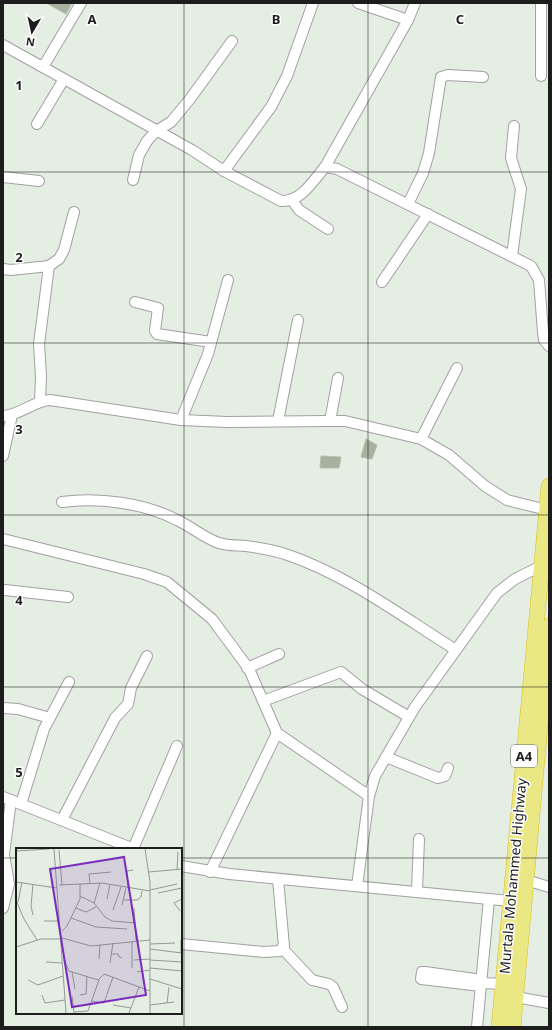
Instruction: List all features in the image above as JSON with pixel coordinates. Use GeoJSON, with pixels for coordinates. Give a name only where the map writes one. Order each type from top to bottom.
{"type":"FeatureCollection","features":[{"type":"Feature","properties":{"kind":"highway","name":"Murtala Mohammed Highway"},"geometry":{"type":"LineString","coordinates":[[499,1027],[549,486]]}},
{"type":"Feature","properties":{"kind":"highway","name":"Murtala Mohammed Highway"},"geometry":{"type":"LineString","coordinates":[[513,1027],[526,880],[547,682],[549,635]]}},
{"type":"Feature","properties":{"kind":"street"},"geometry":{"type":"LineString","coordinates":[[44,67],[81,3]]}},
{"type":"Feature","properties":{"kind":"street"},"geometry":{"type":"LineString","coordinates":[[224,171],[271,107],[287,76],[313,3]]}},
{"type":"Feature","properties":{"kind":"street"},"geometry":{"type":"LineString","coordinates":[[358,3],[408,20]]}},
{"type":"Feature","properties":{"kind":"street"},"geometry":{"type":"LineString","coordinates":[[3,45],[192,150],[224,171],[281,201],[292,200],[297,199],[326,167],[408,20],[415,3]]}},
{"type":"Feature","properties":{"kind":"street"},"geometry":{"type":"LineString","coordinates":[[541,3],[541,76]]}},
{"type":"Feature","properties":{"kind":"street"},"geometry":{"type":"LineString","coordinates":[[133,180],[139,155],[147,141],[156,131],[171,122],[190,99],[232,41]]}},
{"type":"Feature","properties":{"kind":"street"},"geometry":{"type":"LineString","coordinates":[[408,204],[423,173],[430,153],[441,77],[448,75],[484,77]]}},
{"type":"Feature","properties":{"kind":"street"},"geometry":{"type":"LineString","coordinates":[[37,124],[64,79]]}},
{"type":"Feature","properties":{"kind":"street"},"geometry":{"type":"LineString","coordinates":[[512,256],[521,189],[511,158],[514,126]]}},
{"type":"Feature","properties":{"kind":"street"},"geometry":{"type":"LineString","coordinates":[[326,167],[337,169],[531,266],[539,280],[544,340],[549,346]]}},
{"type":"Feature","properties":{"kind":"street"},"geometry":{"type":"LineString","coordinates":[[3,177],[39,181]]}},
{"type":"Feature","properties":{"kind":"street"},"geometry":{"type":"LineString","coordinates":[[292,200],[299,210],[328,229]]}},
{"type":"Feature","properties":{"kind":"street"},"geometry":{"type":"LineString","coordinates":[[3,269],[11,270],[49,266],[59,259],[64,250],[74,212]]}},
{"type":"Feature","properties":{"kind":"street"},"geometry":{"type":"LineString","coordinates":[[382,282],[428,214]]}},
{"type":"Feature","properties":{"kind":"street"},"geometry":{"type":"LineString","coordinates":[[40,401],[41,376],[39,344],[49,266]]}},
{"type":"Feature","properties":{"kind":"street"},"geometry":{"type":"LineString","coordinates":[[181,420],[208,354],[228,280]]}},
{"type":"Feature","properties":{"kind":"street"},"geometry":{"type":"LineString","coordinates":[[135,302],[158,308],[155,332],[157,334],[211,342]]}},
{"type":"Feature","properties":{"kind":"street"},"geometry":{"type":"LineString","coordinates":[[278,421],[298,320]]}},
{"type":"Feature","properties":{"kind":"street"},"geometry":{"type":"LineString","coordinates":[[421,439],[457,368]]}},
{"type":"Feature","properties":{"kind":"street"},"geometry":{"type":"LineString","coordinates":[[330,421],[338,378]]}},
{"type":"Feature","properties":{"kind":"street"},"geometry":{"type":"LineString","coordinates":[[3,456],[7,416],[40,401],[62,400],[118,411],[181,420],[330,421],[362,425],[421,439],[449,455],[485,486],[507,500],[547,510]]}},
{"type":"Feature","properties":{"kind":"street"},"geometry":{"type":"LineString","coordinates":[[62,502],[81,500],[98,501],[150,509],[178,520],[209,539],[220,543],[268,549],[290,556],[356,588],[456,650]]}},
{"type":"Feature","properties":{"kind":"street"},"geometry":{"type":"LineString","coordinates":[[3,539],[144,574],[167,582],[212,620],[247,668],[278,733],[369,796]]}},
{"type":"Feature","properties":{"kind":"street"},"geometry":{"type":"LineString","coordinates":[[357,886],[369,796],[375,776],[386,756],[409,717],[497,592],[515,579],[542,566]]}},
{"type":"Feature","properties":{"kind":"street"},"geometry":{"type":"LineString","coordinates":[[3,601],[4,588],[68,597]]}},
{"type":"Feature","properties":{"kind":"street"},"geometry":{"type":"LineString","coordinates":[[247,668],[279,654]]}},
{"type":"Feature","properties":{"kind":"street"},"geometry":{"type":"LineString","coordinates":[[62,820],[115,718],[128,704],[131,688],[147,656]]}},
{"type":"Feature","properties":{"kind":"street"},"geometry":{"type":"LineString","coordinates":[[263,701],[341,672],[362,689],[409,717]]}},
{"type":"Feature","properties":{"kind":"street"},"geometry":{"type":"LineString","coordinates":[[3,908],[9,884],[4,854],[12,800],[44,729],[69,682]]}},
{"type":"Feature","properties":{"kind":"street"},"geometry":{"type":"LineString","coordinates":[[3,708],[50,718]]}},
{"type":"Feature","properties":{"kind":"street"},"geometry":{"type":"LineString","coordinates":[[210,872],[278,733]]}},
{"type":"Feature","properties":{"kind":"street"},"geometry":{"type":"LineString","coordinates":[[134,848],[177,746]]}},
{"type":"Feature","properties":{"kind":"street"},"geometry":{"type":"LineString","coordinates":[[386,756],[438,778],[445,776],[448,768]]}},
{"type":"Feature","properties":{"kind":"street"},"geometry":{"type":"LineString","coordinates":[[12,800],[132,848]]}},
{"type":"Feature","properties":{"kind":"street"},"geometry":{"type":"LineString","coordinates":[[417,891],[419,839]]}},
{"type":"Feature","properties":{"kind":"street"},"geometry":{"type":"LineString","coordinates":[[182,866],[210,872],[510,901]]}},
{"type":"Feature","properties":{"kind":"street"},"geometry":{"type":"LineString","coordinates":[[182,944],[264,952],[280,950],[284,946],[278,878]]}},
{"type":"Feature","properties":{"kind":"street"},"geometry":{"type":"LineString","coordinates":[[526,880],[549,887]]}},
{"type":"Feature","properties":{"kind":"street"},"geometry":{"type":"LineString","coordinates":[[477,1027],[490,898]]}},
{"type":"Feature","properties":{"kind":"street"},"geometry":{"type":"LineString","coordinates":[[282,948],[312,980],[328,984],[333,987],[342,1007]]}},
{"type":"Feature","properties":{"kind":"street"},"geometry":{"type":"LineString","coordinates":[[467,981],[503,984]]}},
{"type":"Feature","properties":{"kind":"street"},"geometry":{"type":"LineString","coordinates":[[516,997],[549,1003]]}},
{"type":"Feature","properties":{"kind":"building"},"geometry":{"type":"Polygon","coordinates":[[[46,3],[72,3],[66,14],[46,3]]]}},
{"type":"Feature","properties":{"kind":"building"},"geometry":{"type":"Polygon","coordinates":[[[366,439],[377,445],[372,459],[361,457],[366,439]]]}},
{"type":"Feature","properties":{"kind":"building"},"geometry":{"type":"Polygon","coordinates":[[[321,456],[341,457],[339,468],[320,468],[321,456]]]}}]}
